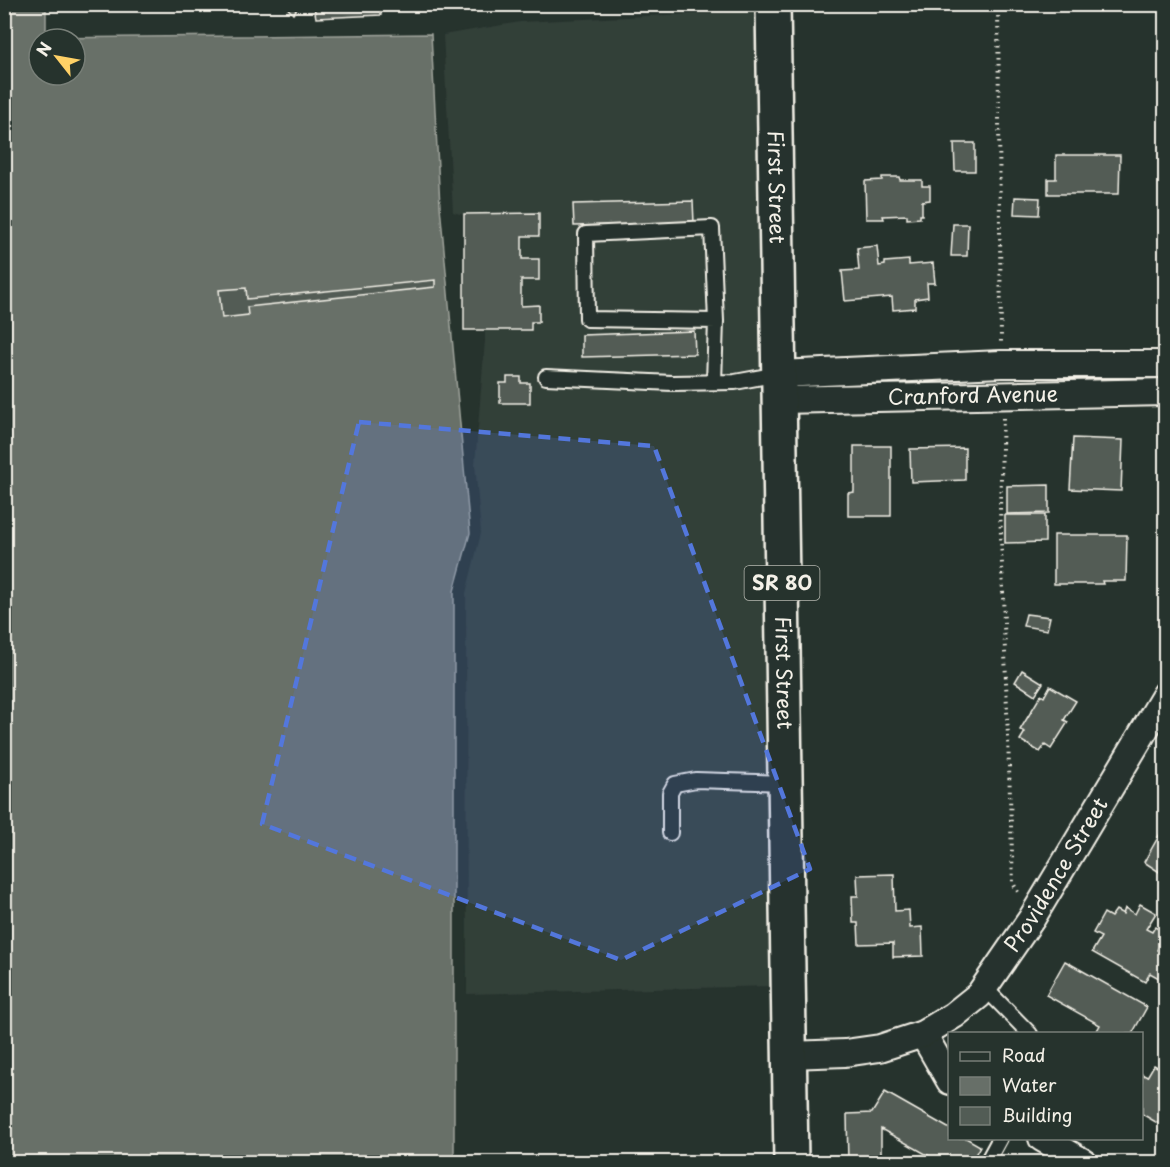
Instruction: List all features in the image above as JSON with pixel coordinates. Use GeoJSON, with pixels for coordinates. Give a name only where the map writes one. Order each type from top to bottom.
{"type":"FeatureCollection","features":[{"type":"Feature","properties":{"kind":"main road","name":"First Street"},"geometry":{"type":"LineString","coordinates":[[773,4],[791,1162]]}},
{"type":"Feature","properties":{"kind":"street","name":"Cranford Avenue"},"geometry":{"type":"LineString","coordinates":[[779,387],[1001,364],[1166,364]]}},
{"type":"Feature","properties":{"kind":"street","name":"Cranford Avenue"},"geometry":{"type":"LineString","coordinates":[[779,387],[1003,395],[1166,392]]}},
{"type":"Feature","properties":{"kind":"street","name":"Providence Street"},"geometry":{"type":"LineString","coordinates":[[789,1055],[845,1053],[880,1048],[923,1034],[954,1015],[979,994],[1034,915],[1166,694]]}},
{"type":"Feature","properties":{"kind":"street"},"geometry":{"type":"LineString","coordinates":[[923,1034],[948,1078]]}},
{"type":"Feature","properties":{"kind":"street"},"geometry":{"type":"LineString","coordinates":[[1052,1141],[1083,1162]]}},
{"type":"Feature","properties":{"kind":"lane"},"geometry":{"type":"LineString","coordinates":[[714,382],[716,321],[712,228],[586,234],[587,319],[716,321]]}},
{"type":"Feature","properties":{"kind":"lane"},"geometry":{"type":"LineString","coordinates":[[546,377],[615,381],[735,382],[779,387]]}},
{"type":"Feature","properties":{"kind":"lane"},"geometry":{"type":"LineString","coordinates":[[670,833],[670,793],[675,784],[696,780],[785,783]]}},
{"type":"Feature","properties":{"kind":"lane"},"geometry":{"type":"LineString","coordinates":[[984,987],[1028,1032]]}},
{"type":"Feature","properties":{"kind":"lane"},"geometry":{"type":"LineString","coordinates":[[987,1162],[999,1140]]}},
{"type":"Feature","properties":{"kind":"path"},"geometry":{"type":"LineString","coordinates":[[998,4],[1001,364]]}},
{"type":"Feature","properties":{"kind":"path"},"geometry":{"type":"LineString","coordinates":[[1003,395],[1000,507],[1013,883],[1034,915]]}},
{"type":"Feature","properties":{"kind":"highlighted area"},"geometry":{"type":"Polygon","coordinates":[[[359,422],[654,446],[810,869],[621,960],[262,824],[359,422]]]}},
{"type":"Feature","properties":{"kind":"shaded area"},"geometry":{"type":"Polygon","coordinates":[[[732,5],[759,5],[774,986],[467,994],[466,593],[481,533],[475,464],[485,340],[485,221],[453,212],[443,35],[520,22],[732,12],[732,5]]]}},
{"type":"Feature","properties":{"kind":"water"},"geometry":{"type":"Polygon","coordinates":[[[5,5],[46,5],[46,27],[27,27],[27,87],[87,87],[87,38],[431,34],[440,206],[470,533],[454,591],[454,1162],[5,1162],[5,5]]]}},
{"type":"Feature","properties":{"kind":"building"},"geometry":{"type":"Polygon","coordinates":[[[284,4],[391,4],[380,5],[381,15],[316,18],[314,6],[300,5],[293,14],[284,4]]]}},
{"type":"Feature","properties":{"kind":"building"},"geometry":{"type":"Polygon","coordinates":[[[666,4],[710,4],[710,8],[666,9],[666,4]]]}},
{"type":"Feature","properties":{"kind":"building"},"geometry":{"type":"Polygon","coordinates":[[[954,143],[975,143],[975,171],[955,171],[954,143]]]}},
{"type":"Feature","properties":{"kind":"building"},"geometry":{"type":"Polygon","coordinates":[[[1056,155],[1120,155],[1119,194],[1048,194],[1048,179],[1056,179],[1056,155]]]}},
{"type":"Feature","properties":{"kind":"building"},"geometry":{"type":"Polygon","coordinates":[[[882,177],[922,180],[922,186],[930,186],[930,200],[922,201],[920,218],[907,219],[907,215],[866,219],[865,181],[882,180],[882,177]]]}},
{"type":"Feature","properties":{"kind":"building"},"geometry":{"type":"Polygon","coordinates":[[[1015,197],[1040,198],[1039,215],[1014,214],[1015,197]]]}},
{"type":"Feature","properties":{"kind":"building"},"geometry":{"type":"Polygon","coordinates":[[[693,201],[694,223],[574,226],[573,204],[693,201]]]}},
{"type":"Feature","properties":{"kind":"building"},"geometry":{"type":"Polygon","coordinates":[[[539,213],[539,236],[522,236],[522,259],[539,259],[539,280],[521,280],[521,306],[539,305],[539,322],[531,322],[531,330],[464,330],[464,214],[539,213]]]}},
{"type":"Feature","properties":{"kind":"building"},"geometry":{"type":"Polygon","coordinates":[[[953,224],[968,224],[967,256],[951,256],[953,224]]]}},
{"type":"Feature","properties":{"kind":"building"},"geometry":{"type":"Polygon","coordinates":[[[877,246],[879,266],[885,265],[885,262],[909,260],[909,265],[933,263],[935,283],[927,283],[928,297],[915,299],[915,308],[893,310],[892,297],[845,301],[842,271],[859,270],[857,248],[877,246]]]}},
{"type":"Feature","properties":{"kind":"building"},"geometry":{"type":"Polygon","coordinates":[[[435,280],[435,287],[247,307],[248,315],[222,318],[219,290],[246,288],[247,299],[435,280]]]}},
{"type":"Feature","properties":{"kind":"building"},"geometry":{"type":"Polygon","coordinates":[[[694,331],[695,354],[582,357],[582,335],[694,331]]]}},
{"type":"Feature","properties":{"kind":"building"},"geometry":{"type":"Polygon","coordinates":[[[507,377],[521,377],[521,383],[530,383],[530,403],[500,403],[500,383],[507,383],[507,377]]]}},
{"type":"Feature","properties":{"kind":"building"},"geometry":{"type":"Polygon","coordinates":[[[1073,438],[1123,440],[1121,491],[1070,489],[1073,438]]]}},
{"type":"Feature","properties":{"kind":"building"},"geometry":{"type":"Polygon","coordinates":[[[854,446],[891,446],[891,516],[848,516],[848,493],[854,492],[854,446]]]}},
{"type":"Feature","properties":{"kind":"building"},"geometry":{"type":"Polygon","coordinates":[[[965,448],[965,480],[911,482],[910,449],[965,448]]]}},
{"type":"Feature","properties":{"kind":"building"},"geometry":{"type":"Polygon","coordinates":[[[1049,485],[1049,513],[1007,514],[1007,486],[1049,485]]]}},
{"type":"Feature","properties":{"kind":"building"},"geometry":{"type":"Polygon","coordinates":[[[1005,515],[1045,515],[1045,542],[1005,543],[1005,515]]]}},
{"type":"Feature","properties":{"kind":"building"},"geometry":{"type":"Polygon","coordinates":[[[1054,535],[1127,535],[1126,581],[1102,581],[1103,584],[1054,584],[1054,535]]]}},
{"type":"Feature","properties":{"kind":"building"},"geometry":{"type":"Polygon","coordinates":[[[1026,614],[1050,617],[1047,630],[1023,626],[1026,614]]]}},
{"type":"Feature","properties":{"kind":"building"},"geometry":{"type":"Polygon","coordinates":[[[1022,670],[1043,683],[1035,695],[1015,682],[1022,670]]]}},
{"type":"Feature","properties":{"kind":"building"},"geometry":{"type":"Polygon","coordinates":[[[1050,686],[1076,701],[1064,720],[1068,722],[1051,749],[1045,745],[1040,752],[1020,740],[1025,732],[1020,730],[1041,695],[1044,697],[1050,686]]]}},
{"type":"Feature","properties":{"kind":"building"},"geometry":{"type":"Polygon","coordinates":[[[1160,834],[1166,837],[1166,883],[1161,880],[1164,875],[1144,862],[1160,834]]]}},
{"type":"Feature","properties":{"kind":"building"},"geometry":{"type":"Polygon","coordinates":[[[894,874],[895,911],[909,910],[910,928],[922,927],[923,956],[893,957],[893,943],[859,944],[858,923],[853,923],[852,896],[858,896],[857,875],[894,874]]]}},
{"type":"Feature","properties":{"kind":"building"},"geometry":{"type":"Polygon","coordinates":[[[1140,904],[1156,913],[1146,929],[1152,932],[1155,927],[1166,933],[1157,950],[1166,955],[1166,982],[1150,973],[1145,982],[1092,952],[1101,937],[1093,933],[1104,913],[1111,917],[1116,910],[1123,914],[1125,908],[1135,914],[1140,904]]]}},
{"type":"Feature","properties":{"kind":"building"},"geometry":{"type":"Polygon","coordinates":[[[1065,961],[1147,1007],[1133,1032],[1096,1032],[1100,1025],[1046,995],[1065,961]]]}},
{"type":"Feature","properties":{"kind":"building"},"geometry":{"type":"Polygon","coordinates":[[[1154,1065],[1166,1072],[1166,1128],[1143,1115],[1143,1075],[1147,1077],[1154,1065]]]}},
{"type":"Feature","properties":{"kind":"building"},"geometry":{"type":"Polygon","coordinates":[[[885,1092],[948,1128],[948,1140],[970,1140],[980,1146],[971,1162],[940,1162],[881,1129],[881,1162],[848,1162],[847,1114],[872,1113],[885,1092]]]}}]}
